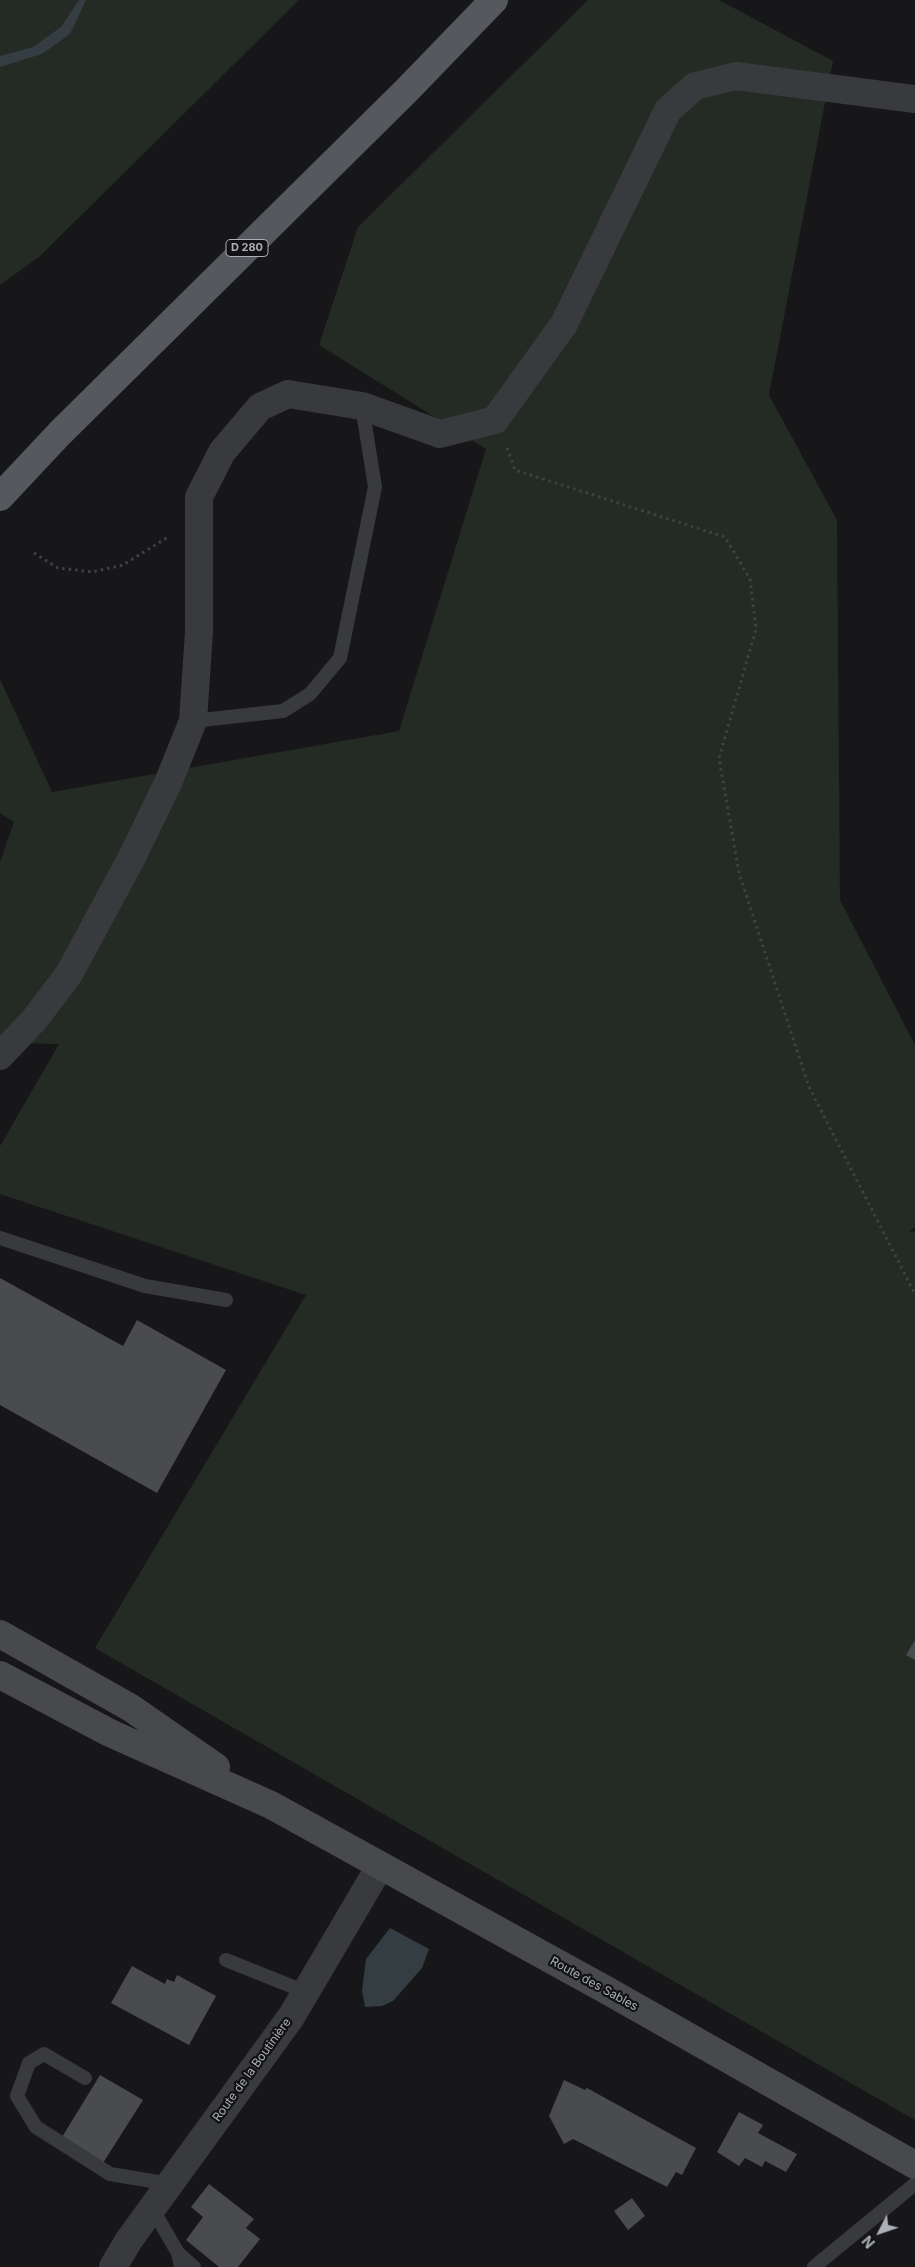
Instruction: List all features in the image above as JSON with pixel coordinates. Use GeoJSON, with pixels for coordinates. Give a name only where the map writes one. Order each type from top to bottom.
{"type":"FeatureCollection","features":[{"type":"Feature","properties":{"kind":"main road","name":"D 280"},"geometry":{"type":"LineString","coordinates":[[0,497],[60,433],[406,91],[494,0]]}},
{"type":"Feature","properties":{"kind":"street"},"geometry":{"type":"LineString","coordinates":[[0,1056],[34,1020],[69,974],[131,859],[168,783],[193,721],[199,632],[199,497],[222,452],[260,407],[288,394],[362,406],[440,434],[495,420],[564,324],[668,110],[695,86],[736,76],[915,99]]}},
{"type":"Feature","properties":{"kind":"street"},"geometry":{"type":"LineString","coordinates":[[0,1634],[131,1708],[270,1805]]}},
{"type":"Feature","properties":{"kind":"street"},"geometry":{"type":"LineString","coordinates":[[0,1675],[110,1733],[270,1805]]}},
{"type":"Feature","properties":{"kind":"street","name":"Route des Sables"},"geometry":{"type":"LineString","coordinates":[[270,1805],[608,1991],[915,2165]]}},
{"type":"Feature","properties":{"kind":"street","name":"Route de la Boutinière"},"geometry":{"type":"LineString","coordinates":[[113,2267],[152,2208],[291,2017],[380,1866]]}},
{"type":"Feature","properties":{"kind":"lane"},"geometry":{"type":"LineString","coordinates":[[193,721],[283,711],[310,694],[340,658],[375,487],[362,406]]}},
{"type":"Feature","properties":{"kind":"lane"},"geometry":{"type":"LineString","coordinates":[[0,1238],[145,1286],[226,1300]]}},
{"type":"Feature","properties":{"kind":"lane"},"geometry":{"type":"LineString","coordinates":[[226,1960],[306,1992]]}},
{"type":"Feature","properties":{"kind":"lane"},"geometry":{"type":"LineString","coordinates":[[85,2078],[44,2054],[29,2063],[17,2096],[36,2126],[110,2174],[170,2184]]}},
{"type":"Feature","properties":{"kind":"lane"},"geometry":{"type":"LineString","coordinates":[[814,2267],[915,2184]]}},
{"type":"Feature","properties":{"kind":"lane"},"geometry":{"type":"LineString","coordinates":[[152,2208],[178,2253],[181,2267]]}},
{"type":"Feature","properties":{"kind":"lane"},"geometry":{"type":"LineString","coordinates":[[178,2253],[194,2267]]}},
{"type":"Feature","properties":{"kind":"path"},"geometry":{"type":"LineString","coordinates":[[495,420],[516,470],[725,537],[750,579],[756,629],[719,758],[739,873],[809,1087],[915,1294]]}},
{"type":"Feature","properties":{"kind":"path"},"geometry":{"type":"LineString","coordinates":[[34,553],[58,568],[92,572],[123,565],[162,541],[198,515]]}},
{"type":"Feature","properties":{"kind":"shaded area"},"geometry":{"type":"Polygon","coordinates":[[[0,0],[299,0],[39,257],[0,285],[0,0]]]}},
{"type":"Feature","properties":{"kind":"shaded area"},"geometry":{"type":"Polygon","coordinates":[[[79,0],[86,0],[70,34],[42,54],[0,67],[0,56],[33,47],[61,27],[79,0]]]}},
{"type":"Feature","properties":{"kind":"shaded area"},"geometry":{"type":"Polygon","coordinates":[[[588,0],[719,0],[833,61],[769,395],[837,520],[840,900],[915,1045],[915,1227],[909,1232],[915,1231],[915,2120],[95,1648],[306,1295],[0,1194],[0,1146],[59,1044],[0,1043],[0,862],[14,822],[0,813],[0,679],[52,792],[399,731],[486,449],[319,345],[358,227],[588,0]]]}},
{"type":"Feature","properties":{"kind":"shaded area"},"geometry":{"type":"Polygon","coordinates":[[[390,1928],[429,1949],[422,1968],[393,2001],[382,2006],[365,2007],[362,1991],[366,1959],[390,1928]]]}},
{"type":"Feature","properties":{"kind":"building"},"geometry":{"type":"Polygon","coordinates":[[[0,1278],[123,1346],[137,1320],[226,1370],[157,1493],[0,1405],[0,1278]]]}},
{"type":"Feature","properties":{"kind":"building"},"geometry":{"type":"Polygon","coordinates":[[[915,1640],[915,1660],[906,1655],[915,1640]]]}},
{"type":"Feature","properties":{"kind":"building"},"geometry":{"type":"Polygon","coordinates":[[[132,1966],[165,1984],[167,1979],[174,1982],[177,1975],[216,1996],[189,2045],[111,2003],[132,1966]]]}},
{"type":"Feature","properties":{"kind":"building"},"geometry":{"type":"Polygon","coordinates":[[[100,2075],[143,2100],[103,2163],[62,2137],[100,2075]]]}},
{"type":"Feature","properties":{"kind":"building"},"geometry":{"type":"Polygon","coordinates":[[[564,2080],[585,2090],[587,2088],[696,2148],[682,2175],[676,2172],[667,2187],[573,2139],[564,2144],[549,2116],[564,2080]]]}},
{"type":"Feature","properties":{"kind":"building"},"geometry":{"type":"Polygon","coordinates":[[[739,2112],[763,2125],[758,2133],[797,2154],[786,2172],[765,2161],[762,2167],[745,2158],[739,2166],[717,2152],[739,2112]]]}},
{"type":"Feature","properties":{"kind":"building"},"geometry":{"type":"Polygon","coordinates":[[[209,2184],[254,2219],[246,2228],[260,2239],[238,2267],[219,2267],[186,2240],[203,2217],[191,2207],[209,2184]]]}},
{"type":"Feature","properties":{"kind":"building"},"geometry":{"type":"Polygon","coordinates":[[[632,2198],[645,2216],[628,2230],[614,2211],[632,2198]]]}}]}
